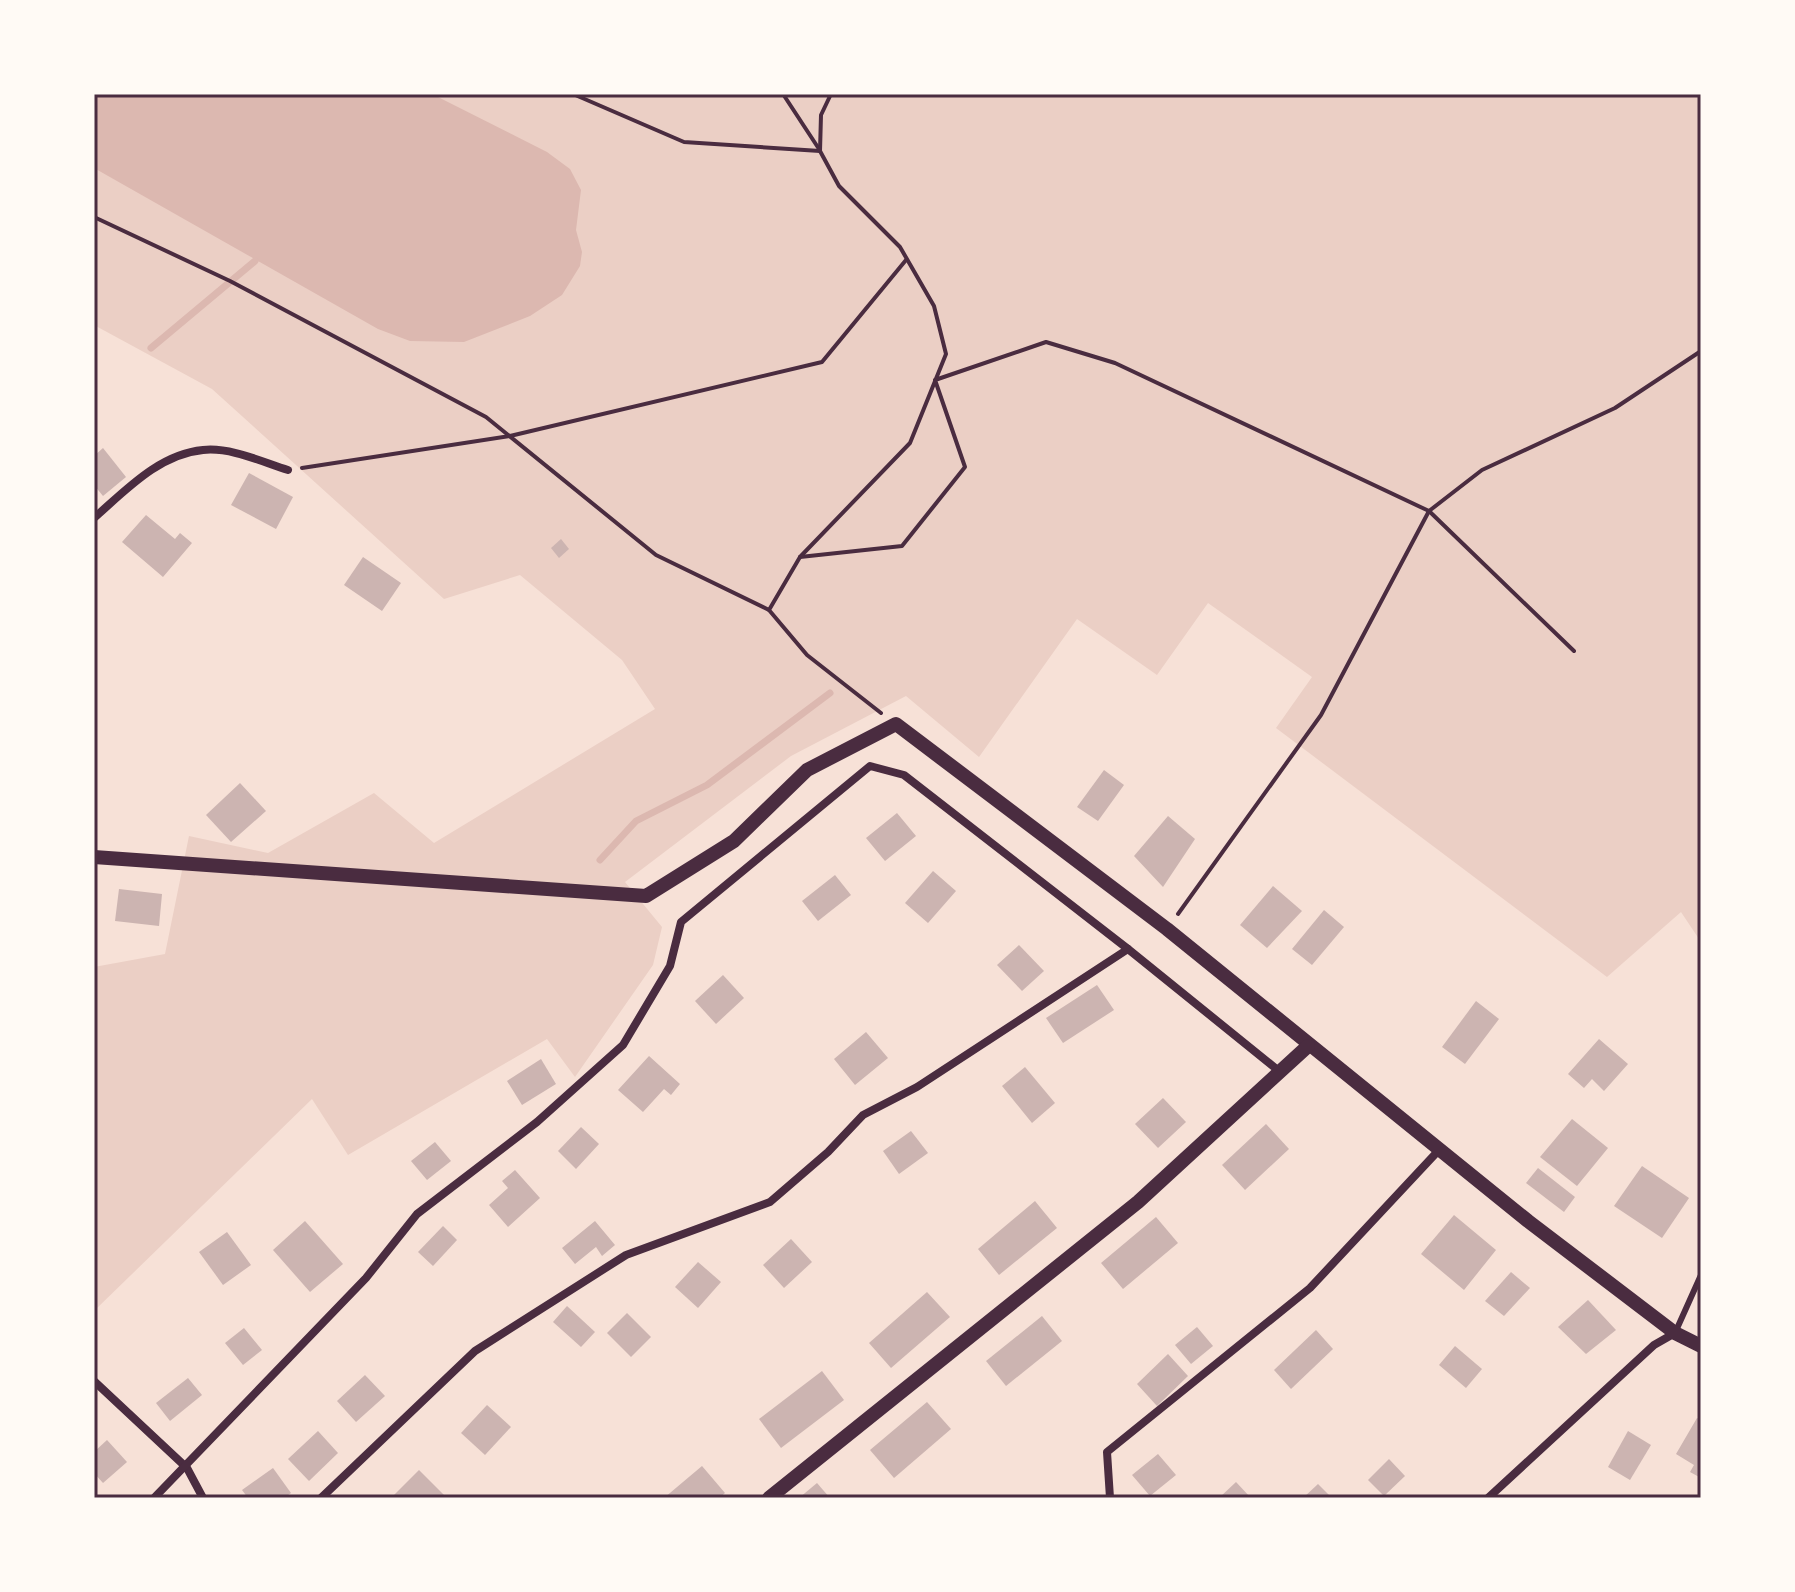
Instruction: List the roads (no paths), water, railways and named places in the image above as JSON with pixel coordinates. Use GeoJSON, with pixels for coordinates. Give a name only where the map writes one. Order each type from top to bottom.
{"type":"FeatureCollection","features":[{"type":"Feature","properties":{"kind":"street"},"geometry":{"type":"LineString","coordinates":[[94,518],[150,469],[202,450],[231,452],[288,470]]}},
{"type":"Feature","properties":{"kind":"street"},"geometry":{"type":"LineString","coordinates":[[94,857],[646,896],[734,841],[807,770],[896,724],[1167,929],[1308,1046],[1675,1333],[1701,1346]]}},
{"type":"Feature","properties":{"kind":"street"},"geometry":{"type":"LineString","coordinates":[[154,1498],[187,1468],[366,1278],[417,1214],[537,1122],[623,1045],[670,966],[681,922],[870,766],[904,775],[1279,1071]]}},
{"type":"Feature","properties":{"kind":"street"},"geometry":{"type":"LineString","coordinates":[[321,1498],[475,1351],[626,1255],[770,1202],[828,1152],[863,1115],[917,1087],[1128,949]]}},
{"type":"Feature","properties":{"kind":"street"},"geometry":{"type":"LineString","coordinates":[[769,1498],[1138,1202],[1308,1046]]}},
{"type":"Feature","properties":{"kind":"street"},"geometry":{"type":"LineString","coordinates":[[1110,1498],[1107,1452],[1310,1288],[1439,1150]]}},
{"type":"Feature","properties":{"kind":"street"},"geometry":{"type":"LineString","coordinates":[[1488,1498],[1654,1345],[1675,1333]]}},
{"type":"Feature","properties":{"kind":"street"},"geometry":{"type":"LineString","coordinates":[[94,1381],[187,1468],[203,1498]]}},
{"type":"Feature","properties":{"kind":"lane"},"geometry":{"type":"LineString","coordinates":[[1675,1333],[1701,1275]]}},
{"type":"Feature","properties":{"kind":"waterway"},"geometry":{"type":"LineString","coordinates":[[151,348],[255,261]]}},
{"type":"Feature","properties":{"kind":"waterway"},"geometry":{"type":"LineString","coordinates":[[600,860],[636,821],[707,785],[830,693]]}}]}
